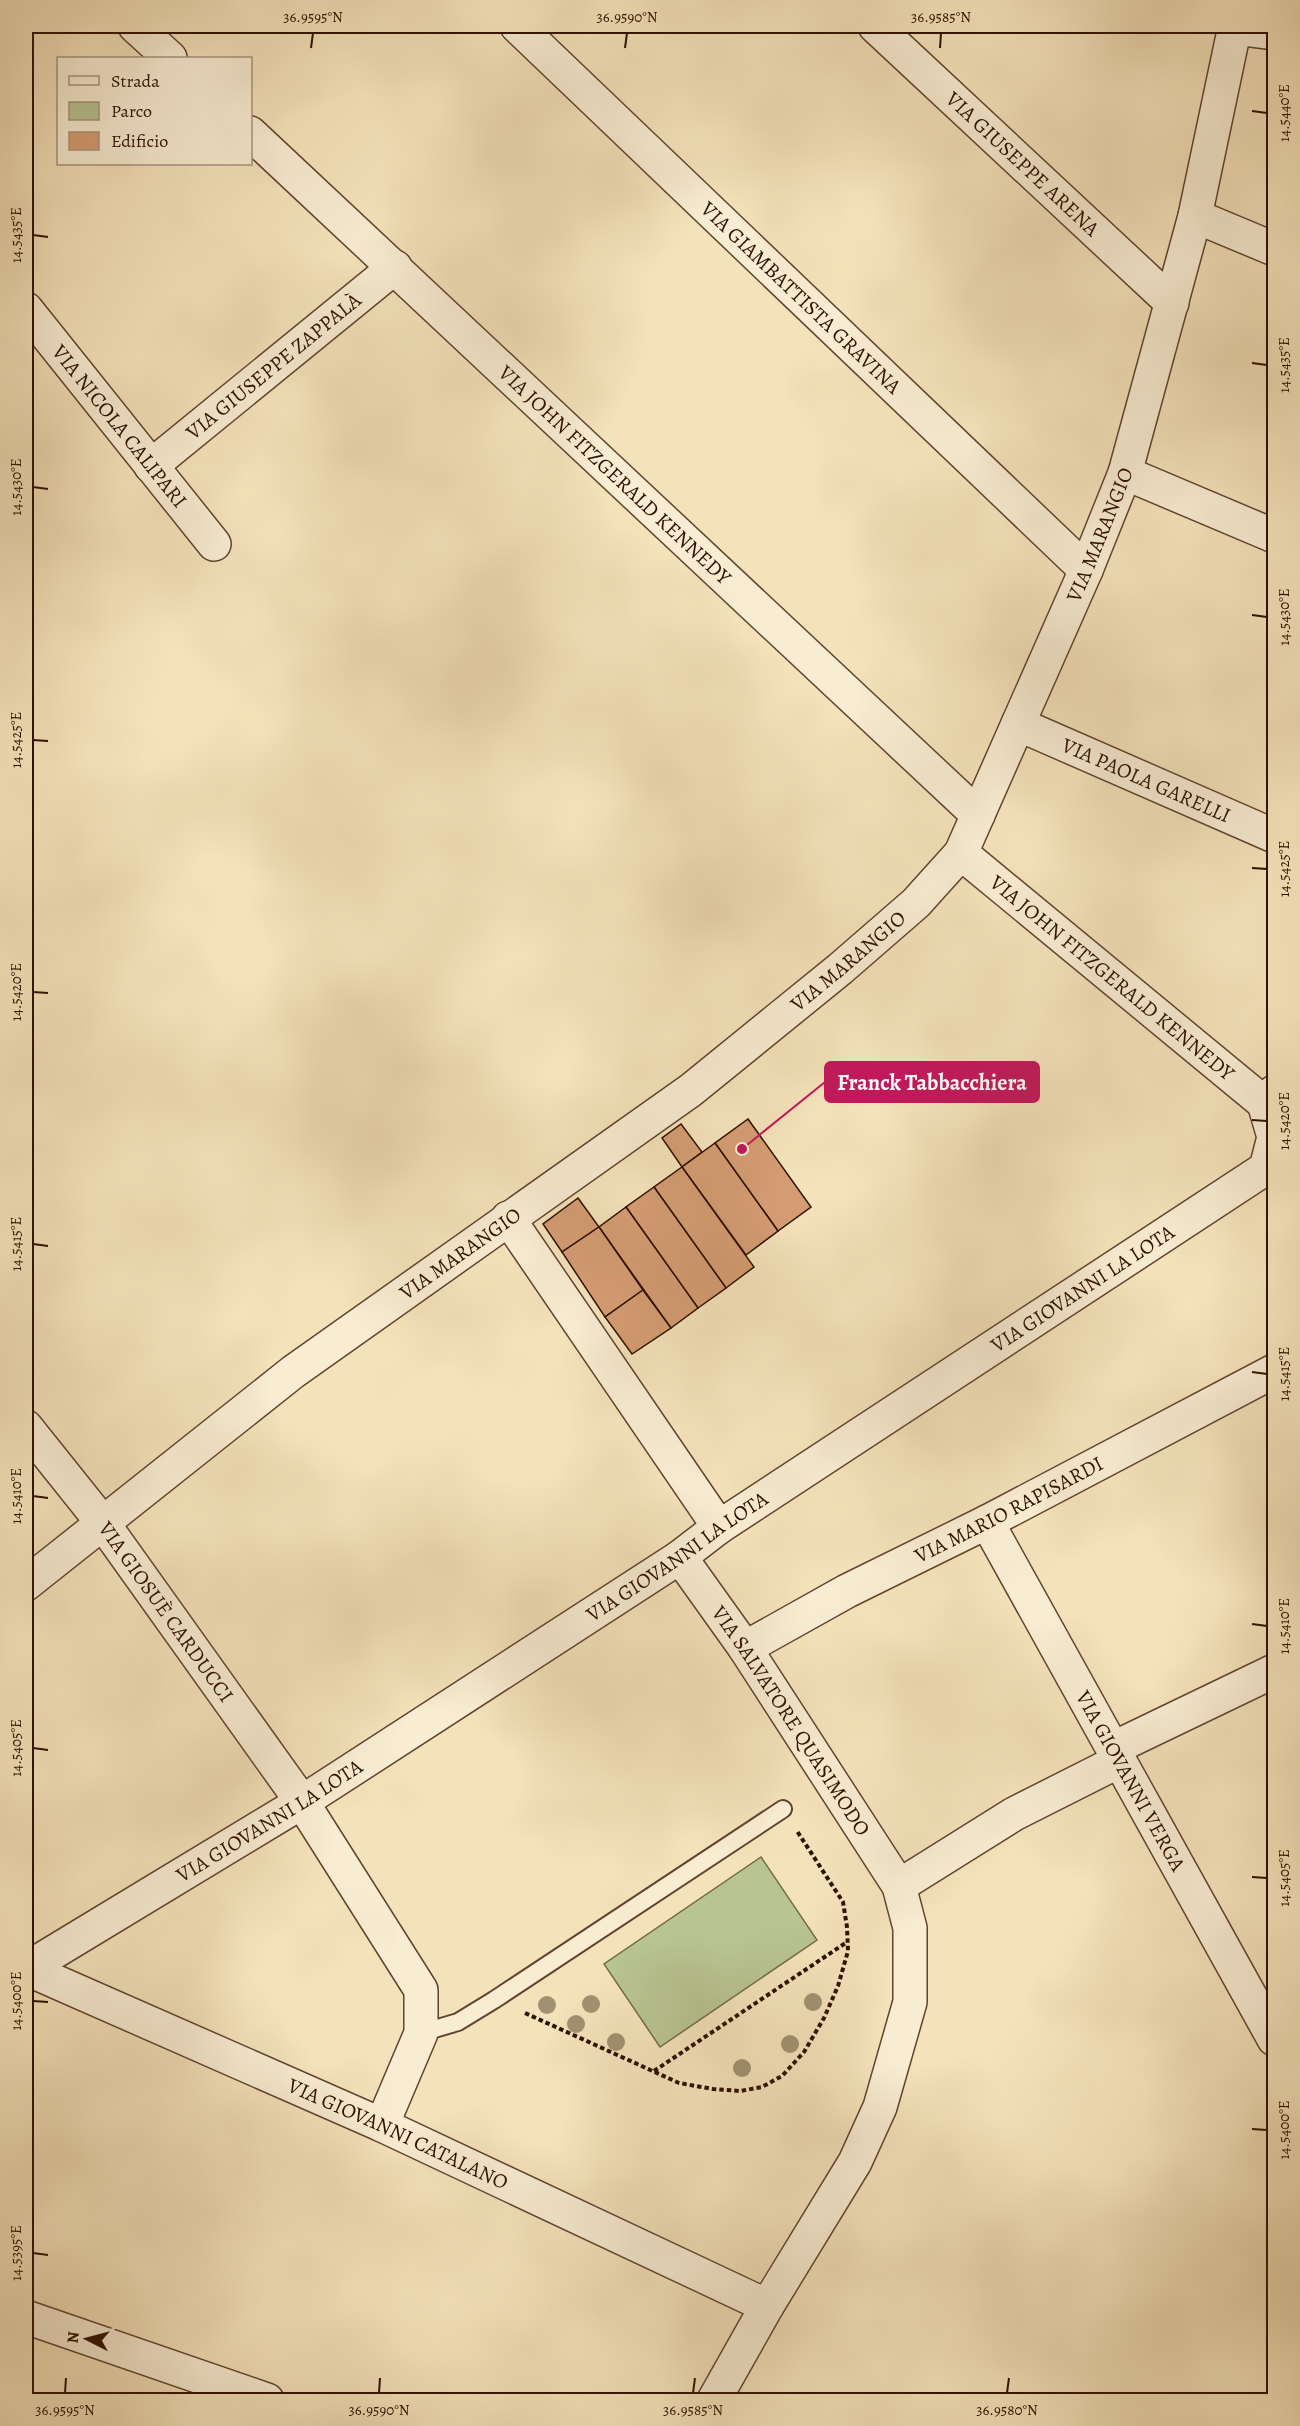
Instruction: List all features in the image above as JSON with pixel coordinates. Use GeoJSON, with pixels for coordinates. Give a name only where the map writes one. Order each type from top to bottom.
{"type":"FeatureCollection","features":[{"type":"Feature","properties":{"kind":"street"},"geometry":{"type":"LineString","coordinates":[[135,26],[169,57]]}},
{"type":"Feature","properties":{"kind":"street","name":"VIA GIAMBATTISTA GRAVINA"},"geometry":{"type":"LineString","coordinates":[[517,26],[1086,570]]}},
{"type":"Feature","properties":{"kind":"street","name":"VIA GIUSEPPE ARENA"},"geometry":{"type":"LineString","coordinates":[[875,26],[1172,303]]}},
{"type":"Feature","properties":{"kind":"street"},"geometry":{"type":"LineString","coordinates":[[1234,27],[1275,33]]}},
{"type":"Feature","properties":{"kind":"street","name":"VIA MARANGIO"},"geometry":{"type":"LineString","coordinates":[[26,1584],[293,1372],[691,1090],[840,969],[916,903],[961,853],[1086,570],[1125,473],[1195,216],[1234,27]]}},
{"type":"Feature","properties":{"kind":"street","name":"VIA JOHN FITZGERALD KENNEDY"},"geometry":{"type":"LineString","coordinates":[[252,135],[978,815]]}},
{"type":"Feature","properties":{"kind":"street"},"geometry":{"type":"LineString","coordinates":[[1195,216],[1275,249]]}},
{"type":"Feature","properties":{"kind":"street","name":"VIA GIUSEPPE ZAPPALÀ"},"geometry":{"type":"LineString","coordinates":[[151,466],[395,267]]}},
{"type":"Feature","properties":{"kind":"street","name":"VIA NICOLA CALIPARI"},"geometry":{"type":"LineString","coordinates":[[26,309],[214,544]]}},
{"type":"Feature","properties":{"kind":"street"},"geometry":{"type":"LineString","coordinates":[[1125,473],[1275,536]]}},
{"type":"Feature","properties":{"kind":"street","name":"VIA PAOLA GARELLI"},"geometry":{"type":"LineString","coordinates":[[1018,724],[1275,836]]}},
{"type":"Feature","properties":{"kind":"street","name":"VIA JOHN FITZGERALD KENNEDY"},"geometry":{"type":"LineString","coordinates":[[961,853],[1269,1098]]}},
{"type":"Feature","properties":{"kind":"street","name":"VIA GIOVANNI LA LOTA"},"geometry":{"type":"LineString","coordinates":[[26,1969],[302,1803],[680,1557],[719,1527],[1266,1168],[1274,1137],[1269,1098]]}},
{"type":"Feature","properties":{"kind":"street"},"geometry":{"type":"LineString","coordinates":[[508,1218],[719,1527]]}},
{"type":"Feature","properties":{"kind":"street","name":"VIA MARIO RAPISARDI"},"geometry":{"type":"LineString","coordinates":[[745,1648],[847,1591],[987,1522],[1275,1371]]}},
{"type":"Feature","properties":{"kind":"street","name":"VIA GIOSUÈ CARDUCCI"},"geometry":{"type":"LineString","coordinates":[[26,1428],[102,1522],[302,1803],[421,1990],[421,2033]]}},
{"type":"Feature","properties":{"kind":"street","name":"VIA GIOVANNI VERGA"},"geometry":{"type":"LineString","coordinates":[[987,1522],[1275,2039]]}},
{"type":"Feature","properties":{"kind":"street","name":"VIA SALVATORE QUASIMODO"},"geometry":{"type":"LineString","coordinates":[[680,1557],[745,1648],[898,1886],[910,1928],[910,2002],[880,2108],[855,2162],[767,2306],[714,2400]]}},
{"type":"Feature","properties":{"kind":"street"},"geometry":{"type":"LineString","coordinates":[[898,1886],[1014,1814],[1116,1755],[1275,1671]]}},
{"type":"Feature","properties":{"kind":"street","name":"VIA GIOVANNI CATALANO"},"geometry":{"type":"LineString","coordinates":[[26,1969],[382,2125],[767,2306]]}},
{"type":"Feature","properties":{"kind":"street"},"geometry":{"type":"LineString","coordinates":[[382,2125],[421,2033]]}},
{"type":"Feature","properties":{"kind":"street"},"geometry":{"type":"LineString","coordinates":[[26,2316],[267,2400]]}},
{"type":"Feature","properties":{"kind":"lane"},"geometry":{"type":"LineString","coordinates":[[421,2033],[458,2022],[494,2000],[783,1809]]}},
{"type":"Feature","properties":{"kind":"path"},"geometry":{"type":"LineString","coordinates":[[494,2000],[679,2083],[740,2091],[762,2087],[782,2076],[804,2052],[824,2018],[838,1986],[848,1951],[843,1902],[783,1809]]}},
{"type":"Feature","properties":{"kind":"path"},"geometry":{"type":"LineString","coordinates":[[653,2072],[847,1942]]}},
{"type":"Feature","properties":{"kind":"green space"},"geometry":{"type":"Polygon","coordinates":[[[761,1857],[817,1940],[660,2047],[604,1964],[761,1857]]]}},
{"type":"Feature","properties":{"kind":"building"},"geometry":{"type":"Polygon","coordinates":[[[748,1119],[811,1207],[778,1231],[715,1143],[748,1119]]]}},
{"type":"Feature","properties":{"kind":"building"},"geometry":{"type":"Polygon","coordinates":[[[681,1124],[702,1152],[682,1167],[662,1138],[681,1124]]]}},
{"type":"Feature","properties":{"kind":"building"},"geometry":{"type":"Polygon","coordinates":[[[715,1143],[778,1231],[746,1255],[682,1167],[715,1143]]]}},
{"type":"Feature","properties":{"kind":"building"},"geometry":{"type":"Polygon","coordinates":[[[682,1167],[754,1267],[726,1288],[654,1187],[682,1167]]]}},
{"type":"Feature","properties":{"kind":"building"},"geometry":{"type":"Polygon","coordinates":[[[654,1187],[726,1288],[698,1308],[626,1207],[654,1187]]]}},
{"type":"Feature","properties":{"kind":"building"},"geometry":{"type":"Polygon","coordinates":[[[578,1198],[599,1227],[562,1252],[543,1224],[578,1198]]]}},
{"type":"Feature","properties":{"kind":"building"},"geometry":{"type":"Polygon","coordinates":[[[626,1207],[698,1308],[671,1328],[599,1227],[626,1207]]]}},
{"type":"Feature","properties":{"kind":"building"},"geometry":{"type":"Polygon","coordinates":[[[599,1227],[643,1290],[605,1317],[562,1252],[599,1227]]]}},
{"type":"Feature","properties":{"kind":"building"},"geometry":{"type":"Polygon","coordinates":[[[643,1290],[671,1328],[632,1354],[605,1317],[643,1290]]]}},
{"type":"Feature","properties":{"kind":"place","name":"Franck Tabbacchiera"},"geometry":{"type":"Point","coordinates":[742,1149]}}]}
